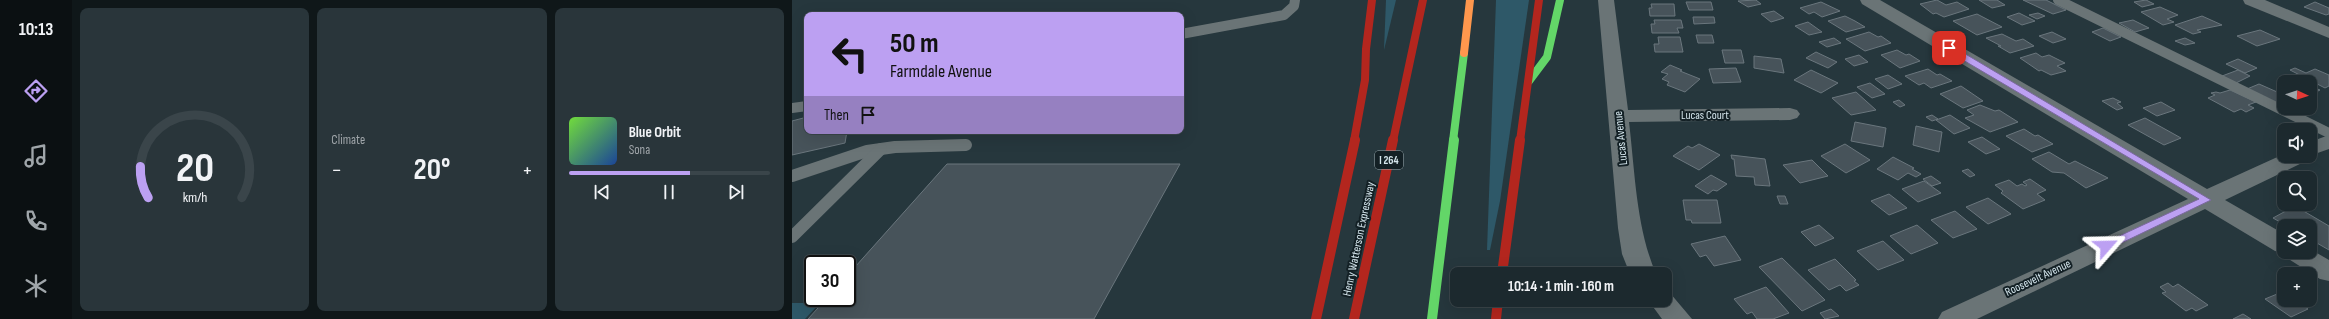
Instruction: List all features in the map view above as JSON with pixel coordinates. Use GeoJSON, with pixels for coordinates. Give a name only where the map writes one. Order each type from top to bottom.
{"type":"FeatureCollection","features":[{"type":"Feature","properties":{"kind":"highway"},"geometry":{"type":"LineString","coordinates":[[1316,319],[1352,155],[1365,80],[1366,50],[1372,0]]}},
{"type":"Feature","properties":{"kind":"highway","name":"Henry Watterson Expressway"},"geometry":{"type":"LineString","coordinates":[[1354,319],[1423,0]]}},
{"type":"Feature","properties":{"kind":"highway"},"geometry":{"type":"LineString","coordinates":[[1432,319],[1470,0]]}},
{"type":"Feature","properties":{"kind":"highway"},"geometry":{"type":"LineString","coordinates":[[1503,267],[1539,0]]}},
{"type":"Feature","properties":{"kind":"highway"},"geometry":{"type":"LineString","coordinates":[[1528,82],[1547,57],[1560,0]]}},
{"type":"Feature","properties":{"kind":"highway"},"geometry":{"type":"LineString","coordinates":[[1496,319],[1497,307]]}},
{"type":"Feature","properties":{"kind":"street","name":"Lucas Avenue"},"geometry":{"type":"LineString","coordinates":[[1606,0],[1620,116],[1630,228],[1635,254],[1640,267]]}},
{"type":"Feature","properties":{"kind":"street"},"geometry":{"type":"LineString","coordinates":[[1868,0],[2277,241]]}},
{"type":"Feature","properties":{"kind":"street"},"geometry":{"type":"LineString","coordinates":[[2251,0],[2329,32]]}},
{"type":"Feature","properties":{"kind":"street","name":"Lucas Court"},"geometry":{"type":"LineString","coordinates":[[1620,116],[1790,114]]}},
{"type":"Feature","properties":{"kind":"street"},"geometry":{"type":"LineString","coordinates":[[2317,147],[2329,141]]}},
{"type":"Feature","properties":{"kind":"street","name":"Roosevelt Avenue"},"geometry":{"type":"LineString","coordinates":[[1952,319],[2283,163]]}},
{"type":"Feature","properties":{"kind":"street"},"geometry":{"type":"LineString","coordinates":[[2308,259],[2329,272]]}},
{"type":"Feature","properties":{"kind":"street"},"geometry":{"type":"LineString","coordinates":[[1667,307],[1678,319]]}},
{"type":"Feature","properties":{"kind":"lane"},"geometry":{"type":"LineString","coordinates":[[1184,33],[1284,15],[1294,6],[1295,0]]}},
{"type":"Feature","properties":{"kind":"lane"},"geometry":{"type":"LineString","coordinates":[[2058,0],[2329,133]]}},
{"type":"Feature","properties":{"kind":"lane"},"geometry":{"type":"LineString","coordinates":[[792,108],[804,106]]}},
{"type":"Feature","properties":{"kind":"lane"},"geometry":{"type":"LineString","coordinates":[[792,176],[839,159],[881,149],[966,145]]}},
{"type":"Feature","properties":{"kind":"lane"},"geometry":{"type":"LineString","coordinates":[[792,237],[881,149]]}},
{"type":"Feature","properties":{"kind":"shaded area"},"geometry":{"type":"Polygon","coordinates":[[[1386,0],[1396,0],[1384,50],[1386,0]]]}},
{"type":"Feature","properties":{"kind":"shaded area"},"geometry":{"type":"Polygon","coordinates":[[[1496,0],[1529,0],[1500,201],[1490,250],[1487,250],[1496,0]]]}},
{"type":"Feature","properties":{"kind":"shaded area"},"geometry":{"type":"Polygon","coordinates":[[[792,303],[804,303],[804,307],[816,307],[805,319],[792,319],[792,303]]]}},
{"type":"Feature","properties":{"kind":"building"},"geometry":{"type":"Polygon","coordinates":[[[1756,0],[1761,4],[1748,7],[1738,1],[1756,0]]]}},
{"type":"Feature","properties":{"kind":"building"},"geometry":{"type":"Polygon","coordinates":[[[1937,0],[1946,5],[1957,2],[1969,9],[1944,17],[1936,13],[1933,14],[1920,4],[1937,0]]]}},
{"type":"Feature","properties":{"kind":"building"},"geometry":{"type":"Polygon","coordinates":[[[1979,0],[1997,0],[2005,5],[1992,8],[1979,0]]]}},
{"type":"Feature","properties":{"kind":"building"},"geometry":{"type":"Polygon","coordinates":[[[2023,0],[2046,0],[2066,10],[2053,14],[2023,0]]]}},
{"type":"Feature","properties":{"kind":"building"},"geometry":{"type":"Polygon","coordinates":[[[2146,0],[2154,4],[2142,7],[2134,2],[2146,0]]]}},
{"type":"Feature","properties":{"kind":"building"},"geometry":{"type":"Polygon","coordinates":[[[1686,2],[1711,2],[1713,10],[1689,10],[1686,2]]]}},
{"type":"Feature","properties":{"kind":"building"},"geometry":{"type":"Polygon","coordinates":[[[1821,2],[1840,11],[1822,17],[1814,12],[1809,14],[1800,8],[1821,2]]]}},
{"type":"Feature","properties":{"kind":"building"},"geometry":{"type":"Polygon","coordinates":[[[2315,2],[2329,8],[2329,14],[2326,15],[2304,7],[2315,2]]]}},
{"type":"Feature","properties":{"kind":"building"},"geometry":{"type":"Polygon","coordinates":[[[1651,4],[1674,4],[1675,16],[1650,16],[1649,8],[1652,8],[1651,4]]]}},
{"type":"Feature","properties":{"kind":"building"},"geometry":{"type":"Polygon","coordinates":[[[2160,7],[2178,15],[2167,19],[2174,22],[2163,25],[2141,12],[2160,7]]]}},
{"type":"Feature","properties":{"kind":"building"},"geometry":{"type":"Polygon","coordinates":[[[1774,11],[1784,18],[1771,22],[1761,14],[1774,11]]]}},
{"type":"Feature","properties":{"kind":"building"},"geometry":{"type":"Polygon","coordinates":[[[2019,13],[2035,21],[2022,25],[2007,17],[2019,13]]]}},
{"type":"Feature","properties":{"kind":"building"},"geometry":{"type":"Polygon","coordinates":[[[2038,13],[2045,16],[2037,19],[2029,15],[2038,13]]]}},
{"type":"Feature","properties":{"kind":"building"},"geometry":{"type":"Polygon","coordinates":[[[1977,14],[2002,27],[1977,35],[1953,21],[1977,14]]]}},
{"type":"Feature","properties":{"kind":"building"},"geometry":{"type":"Polygon","coordinates":[[[1845,16],[1865,27],[1846,32],[1828,21],[1845,16]]]}},
{"type":"Feature","properties":{"kind":"building"},"geometry":{"type":"Polygon","coordinates":[[[2202,16],[2222,25],[2197,30],[2201,32],[2193,34],[2175,25],[2202,16]]]}},
{"type":"Feature","properties":{"kind":"building"},"geometry":{"type":"Polygon","coordinates":[[[1693,17],[1714,17],[1715,23],[1694,24],[1693,17]]]}},
{"type":"Feature","properties":{"kind":"building"},"geometry":{"type":"Polygon","coordinates":[[[1654,20],[1681,20],[1683,28],[1677,28],[1679,33],[1652,33],[1651,24],[1655,24],[1654,20]]]}},
{"type":"Feature","properties":{"kind":"building"},"geometry":{"type":"Polygon","coordinates":[[[2133,20],[2149,28],[2135,32],[2119,23],[2133,20]]]}},
{"type":"Feature","properties":{"kind":"building"},"geometry":{"type":"Polygon","coordinates":[[[1808,22],[1822,32],[1809,35],[1795,26],[1808,22]]]}},
{"type":"Feature","properties":{"kind":"building"},"geometry":{"type":"Polygon","coordinates":[[[2103,28],[2121,37],[2110,41],[2092,32],[2103,28]]]}},
{"type":"Feature","properties":{"kind":"building"},"geometry":{"type":"Polygon","coordinates":[[[2260,30],[2280,39],[2257,46],[2237,36],[2260,30]]]}},
{"type":"Feature","properties":{"kind":"building"},"geometry":{"type":"Polygon","coordinates":[[[1869,32],[1878,37],[1881,36],[1891,43],[1865,51],[1846,39],[1869,32]]]}},
{"type":"Feature","properties":{"kind":"building"},"geometry":{"type":"Polygon","coordinates":[[[2052,32],[2066,39],[2053,43],[2039,36],[2052,32]]]}},
{"type":"Feature","properties":{"kind":"building"},"geometry":{"type":"Polygon","coordinates":[[[2002,34],[2016,41],[2023,39],[2034,46],[2010,53],[1986,38],[2002,34]]]}},
{"type":"Feature","properties":{"kind":"building"},"geometry":{"type":"Polygon","coordinates":[[[1696,35],[1712,35],[1714,43],[1698,43],[1696,35]]]}},
{"type":"Feature","properties":{"kind":"building"},"geometry":{"type":"Polygon","coordinates":[[[1658,37],[1680,37],[1683,52],[1655,52],[1654,44],[1659,44],[1658,37]]]}},
{"type":"Feature","properties":{"kind":"building"},"geometry":{"type":"Polygon","coordinates":[[[1834,38],[1841,43],[1827,47],[1819,42],[1834,38]]]}},
{"type":"Feature","properties":{"kind":"building"},"geometry":{"type":"Polygon","coordinates":[[[2185,38],[2195,43],[2185,45],[2175,41],[2185,38]]]}},
{"type":"Feature","properties":{"kind":"building"},"geometry":{"type":"Polygon","coordinates":[[[1722,50],[1741,50],[1744,63],[1725,63],[1722,50]]]}},
{"type":"Feature","properties":{"kind":"building"},"geometry":{"type":"Polygon","coordinates":[[[1897,50],[1906,55],[1909,54],[1920,61],[1900,68],[1881,55],[1897,50]]]}},
{"type":"Feature","properties":{"kind":"building"},"geometry":{"type":"Polygon","coordinates":[[[1816,52],[1837,62],[1828,68],[1806,58],[1816,52]]]}},
{"type":"Feature","properties":{"kind":"building"},"geometry":{"type":"Polygon","coordinates":[[[2036,53],[2042,57],[2049,55],[2065,63],[2057,66],[2066,71],[2051,75],[2041,70],[2039,71],[2020,58],[2036,53]]]}},
{"type":"Feature","properties":{"kind":"building"},"geometry":{"type":"Polygon","coordinates":[[[1859,55],[1868,62],[1854,66],[1845,59],[1859,55]]]}},
{"type":"Feature","properties":{"kind":"building"},"geometry":{"type":"Polygon","coordinates":[[[1754,56],[1781,59],[1784,73],[1754,68],[1754,56]]]}},
{"type":"Feature","properties":{"kind":"building"},"geometry":{"type":"Polygon","coordinates":[[[2238,59],[2257,68],[2245,73],[2226,64],[2238,59]]]}},
{"type":"Feature","properties":{"kind":"building"},"geometry":{"type":"Polygon","coordinates":[[[1670,65],[1682,70],[1680,71],[1700,79],[1685,92],[1667,85],[1669,82],[1662,79],[1668,74],[1661,72],[1670,65]]]}},
{"type":"Feature","properties":{"kind":"building"},"geometry":{"type":"Polygon","coordinates":[[[1736,68],[1741,82],[1713,83],[1709,69],[1736,68]]]}},
{"type":"Feature","properties":{"kind":"building"},"geometry":{"type":"Polygon","coordinates":[[[2295,68],[2306,73],[2315,69],[2329,75],[2329,86],[2325,88],[2317,84],[2317,75],[2300,75],[2290,70],[2295,68]]]}},
{"type":"Feature","properties":{"kind":"building"},"geometry":{"type":"Polygon","coordinates":[[[1928,69],[1937,75],[1940,74],[1952,81],[1931,88],[1924,83],[1919,85],[1905,76],[1928,69]]]}},
{"type":"Feature","properties":{"kind":"building"},"geometry":{"type":"Polygon","coordinates":[[[1811,70],[1838,83],[1821,93],[1794,80],[1811,70]]]}},
{"type":"Feature","properties":{"kind":"building"},"geometry":{"type":"Polygon","coordinates":[[[2238,70],[2250,76],[2236,83],[2222,76],[2238,70]]]}},
{"type":"Feature","properties":{"kind":"building"},"geometry":{"type":"Polygon","coordinates":[[[1888,75],[1902,84],[1888,89],[1875,79],[1888,75]]]}},
{"type":"Feature","properties":{"kind":"building"},"geometry":{"type":"Polygon","coordinates":[[[1870,83],[1885,94],[1872,98],[1857,87],[1870,83]]]}},
{"type":"Feature","properties":{"kind":"building"},"geometry":{"type":"Polygon","coordinates":[[[2259,84],[2277,92],[2277,104],[2247,89],[2259,84]]]}},
{"type":"Feature","properties":{"kind":"building"},"geometry":{"type":"Polygon","coordinates":[[[1961,86],[1983,101],[1963,108],[1940,94],[1961,86]]]}},
{"type":"Feature","properties":{"kind":"building"},"geometry":{"type":"Polygon","coordinates":[[[2230,90],[2256,102],[2248,105],[2254,108],[2246,112],[2241,109],[2234,112],[2208,98],[2215,95],[2211,93],[2220,93],[2230,90]]]}},
{"type":"Feature","properties":{"kind":"building"},"geometry":{"type":"Polygon","coordinates":[[[1856,92],[1876,110],[1851,115],[1832,98],[1856,92]]]}},
{"type":"Feature","properties":{"kind":"building"},"geometry":{"type":"Polygon","coordinates":[[[2113,98],[2121,102],[2117,103],[2123,108],[2117,110],[2102,101],[2113,98]]]}},
{"type":"Feature","properties":{"kind":"building"},"geometry":{"type":"Polygon","coordinates":[[[1899,100],[1905,105],[1900,107],[1893,102],[1899,100]]]}},
{"type":"Feature","properties":{"kind":"building"},"geometry":{"type":"Polygon","coordinates":[[[2161,102],[2175,110],[2157,116],[2143,108],[2161,102]]]}},
{"type":"Feature","properties":{"kind":"building"},"geometry":{"type":"Polygon","coordinates":[[[1980,105],[1995,111],[1999,110],[2018,122],[1990,132],[1965,118],[1974,115],[1967,110],[1980,105]]]}},
{"type":"Feature","properties":{"kind":"building"},"geometry":{"type":"Polygon","coordinates":[[[1932,115],[1938,119],[1932,121],[1926,117],[1932,115]]]}},
{"type":"Feature","properties":{"kind":"building"},"geometry":{"type":"Polygon","coordinates":[[[1950,115],[1970,128],[1954,134],[1936,120],[1950,115]]]}},
{"type":"Feature","properties":{"kind":"building"},"geometry":{"type":"Polygon","coordinates":[[[804,118],[804,134],[846,134],[845,143],[792,155],[792,121],[804,118]]]}},
{"type":"Feature","properties":{"kind":"building"},"geometry":{"type":"Polygon","coordinates":[[[2145,118],[2181,138],[2164,145],[2128,125],[2145,118]]]}},
{"type":"Feature","properties":{"kind":"building"},"geometry":{"type":"Polygon","coordinates":[[[1855,122],[1886,128],[1883,147],[1851,141],[1855,122]]]}},
{"type":"Feature","properties":{"kind":"building"},"geometry":{"type":"Polygon","coordinates":[[[1916,126],[1942,132],[1939,152],[1913,145],[1916,126]]]}},
{"type":"Feature","properties":{"kind":"building"},"geometry":{"type":"Polygon","coordinates":[[[2024,129],[2053,144],[2032,152],[2006,136],[2024,129]]]}},
{"type":"Feature","properties":{"kind":"building"},"geometry":{"type":"Polygon","coordinates":[[[1982,137],[2000,149],[1986,154],[1968,142],[1982,137]]]}},
{"type":"Feature","properties":{"kind":"building"},"geometry":{"type":"Polygon","coordinates":[[[1699,144],[1720,155],[1699,170],[1673,156],[1688,146],[1692,148],[1699,144]]]}},
{"type":"Feature","properties":{"kind":"building"},"geometry":{"type":"Polygon","coordinates":[[[1845,144],[1870,160],[1846,173],[1821,156],[1845,144]]]}},
{"type":"Feature","properties":{"kind":"building"},"geometry":{"type":"Polygon","coordinates":[[[2049,152],[2069,164],[2075,161],[2108,178],[2086,188],[2064,173],[2052,172],[2032,159],[2049,152]]]}},
{"type":"Feature","properties":{"kind":"building"},"geometry":{"type":"Polygon","coordinates":[[[1731,155],[1765,159],[1770,186],[1755,185],[1754,177],[1736,176],[1734,159],[1732,159],[1731,155]]]}},
{"type":"Feature","properties":{"kind":"building"},"geometry":{"type":"Polygon","coordinates":[[[1893,157],[1914,168],[1912,169],[1921,174],[1916,177],[1908,173],[1898,180],[1877,169],[1893,157]]]}},
{"type":"Feature","properties":{"kind":"building"},"geometry":{"type":"Polygon","coordinates":[[[1812,160],[1828,176],[1800,183],[1783,165],[1812,160]]]}},
{"type":"Feature","properties":{"kind":"building"},"geometry":{"type":"Polygon","coordinates":[[[947,164],[1180,164],[1094,319],[808,319],[819,307],[856,307],[856,266],[947,164]]]}},
{"type":"Feature","properties":{"kind":"building"},"geometry":{"type":"Polygon","coordinates":[[[1968,169],[1975,175],[1970,177],[1962,171],[1968,169]]]}},
{"type":"Feature","properties":{"kind":"building"},"geometry":{"type":"Polygon","coordinates":[[[1711,175],[1727,184],[1717,191],[1713,190],[1708,194],[1695,186],[1711,175]]]}},
{"type":"Feature","properties":{"kind":"building"},"geometry":{"type":"Polygon","coordinates":[[[1931,176],[1941,183],[1932,186],[1923,179],[1931,176]]]}},
{"type":"Feature","properties":{"kind":"building"},"geometry":{"type":"Polygon","coordinates":[[[2030,179],[2046,190],[2037,194],[2045,200],[2023,209],[2001,193],[2003,191],[1995,185],[2009,180],[2017,186],[2022,184],[2025,186],[2027,185],[2023,182],[2030,179]]]}},
{"type":"Feature","properties":{"kind":"building"},"geometry":{"type":"Polygon","coordinates":[[[1924,181],[1941,193],[1918,202],[1902,189],[1924,181]]]}},
{"type":"Feature","properties":{"kind":"building"},"geometry":{"type":"Polygon","coordinates":[[[1889,194],[1907,208],[1889,215],[1871,201],[1889,194]]]}},
{"type":"Feature","properties":{"kind":"building"},"geometry":{"type":"Polygon","coordinates":[[[1777,196],[1785,196],[1788,204],[1780,204],[1777,196]]]}},
{"type":"Feature","properties":{"kind":"building"},"geometry":{"type":"Polygon","coordinates":[[[1988,198],[2011,214],[1988,224],[1966,207],[1988,198]]]}},
{"type":"Feature","properties":{"kind":"building"},"geometry":{"type":"Polygon","coordinates":[[[1683,200],[1717,200],[1721,223],[1692,223],[1691,220],[1686,220],[1683,200]]]}},
{"type":"Feature","properties":{"kind":"building"},"geometry":{"type":"Polygon","coordinates":[[[1955,211],[1977,229],[1953,238],[1931,220],[1955,211]]]}},
{"type":"Feature","properties":{"kind":"building"},"geometry":{"type":"Polygon","coordinates":[[[2286,211],[2304,211],[2329,226],[2329,250],[2317,243],[2317,219],[2277,219],[2277,220],[2273,218],[2286,211]]]}},
{"type":"Feature","properties":{"kind":"building"},"geometry":{"type":"Polygon","coordinates":[[[1819,225],[1834,238],[1815,246],[1801,232],[1819,225]]]}},
{"type":"Feature","properties":{"kind":"building"},"geometry":{"type":"Polygon","coordinates":[[[1917,225],[1938,243],[1911,254],[1890,236],[1917,225]]]}},
{"type":"Feature","properties":{"kind":"building"},"geometry":{"type":"Polygon","coordinates":[[[1725,236],[1741,260],[1714,266],[1706,255],[1700,257],[1691,244],[1725,236]]]}},
{"type":"Feature","properties":{"kind":"building"},"geometry":{"type":"Polygon","coordinates":[[[1883,241],[1904,260],[1878,270],[1857,251],[1883,241]]]}},
{"type":"Feature","properties":{"kind":"building"},"geometry":{"type":"Polygon","coordinates":[[[1782,258],[1825,300],[1802,311],[1759,267],[1782,258]]]}},
{"type":"Feature","properties":{"kind":"building"},"geometry":{"type":"Polygon","coordinates":[[[1835,259],[1859,285],[1846,291],[1840,285],[1829,290],[1808,270],[1835,259]]]}},
{"type":"Feature","properties":{"kind":"building"},"geometry":{"type":"Polygon","coordinates":[[[2168,283],[2173,287],[2178,284],[2208,305],[2196,311],[2192,308],[2186,311],[2162,293],[2166,292],[2160,287],[2168,283]]]}},
{"type":"Feature","properties":{"kind":"building"},"geometry":{"type":"Polygon","coordinates":[[[1766,287],[1789,313],[1773,319],[1757,319],[1752,312],[1747,314],[1734,299],[1766,287]]]}},
{"type":"Feature","properties":{"kind":"building"},"geometry":{"type":"Polygon","coordinates":[[[2277,294],[2277,307],[2305,307],[2308,309],[2291,317],[2265,299],[2277,294]]]}},
{"type":"Feature","properties":{"kind":"building"},"geometry":{"type":"Polygon","coordinates":[[[1831,309],[1839,316],[1825,319],[1820,313],[1831,309]]]}},
{"type":"Feature","properties":{"kind":"building"},"geometry":{"type":"Polygon","coordinates":[[[2243,314],[2251,319],[2233,319],[2243,314]]]}},
{"type":"Feature","properties":{"kind":"traffic: fast"},"geometry":{"type":"LineString","coordinates":[[1529,81],[1547,57],[1560,0]]}},
{"type":"Feature","properties":{"kind":"traffic: fast"},"geometry":{"type":"LineString","coordinates":[[1432,319],[1464,53]]}},
{"type":"Feature","properties":{"kind":"traffic: slow"},"geometry":{"type":"LineString","coordinates":[[1464,53],[1470,0]]}},
{"type":"Feature","properties":{"kind":"traffic: jam"},"geometry":{"type":"LineString","coordinates":[[1316,319],[1352,155],[1365,80],[1366,49],[1372,0]]}},
{"type":"Feature","properties":{"kind":"traffic: jam"},"geometry":{"type":"LineString","coordinates":[[1354,319],[1423,0]]}},
{"type":"Feature","properties":{"kind":"traffic: jam"},"geometry":{"type":"LineString","coordinates":[[1503,267],[1539,0]]}},
{"type":"Feature","properties":{"kind":"traffic: jam"},"geometry":{"type":"LineString","coordinates":[[1496,319],[1497,307]]}},
{"type":"Feature","properties":{"kind":"route"},"geometry":{"type":"LineString","coordinates":[[1949,48],[2206,200],[2106,246]]}}]}
